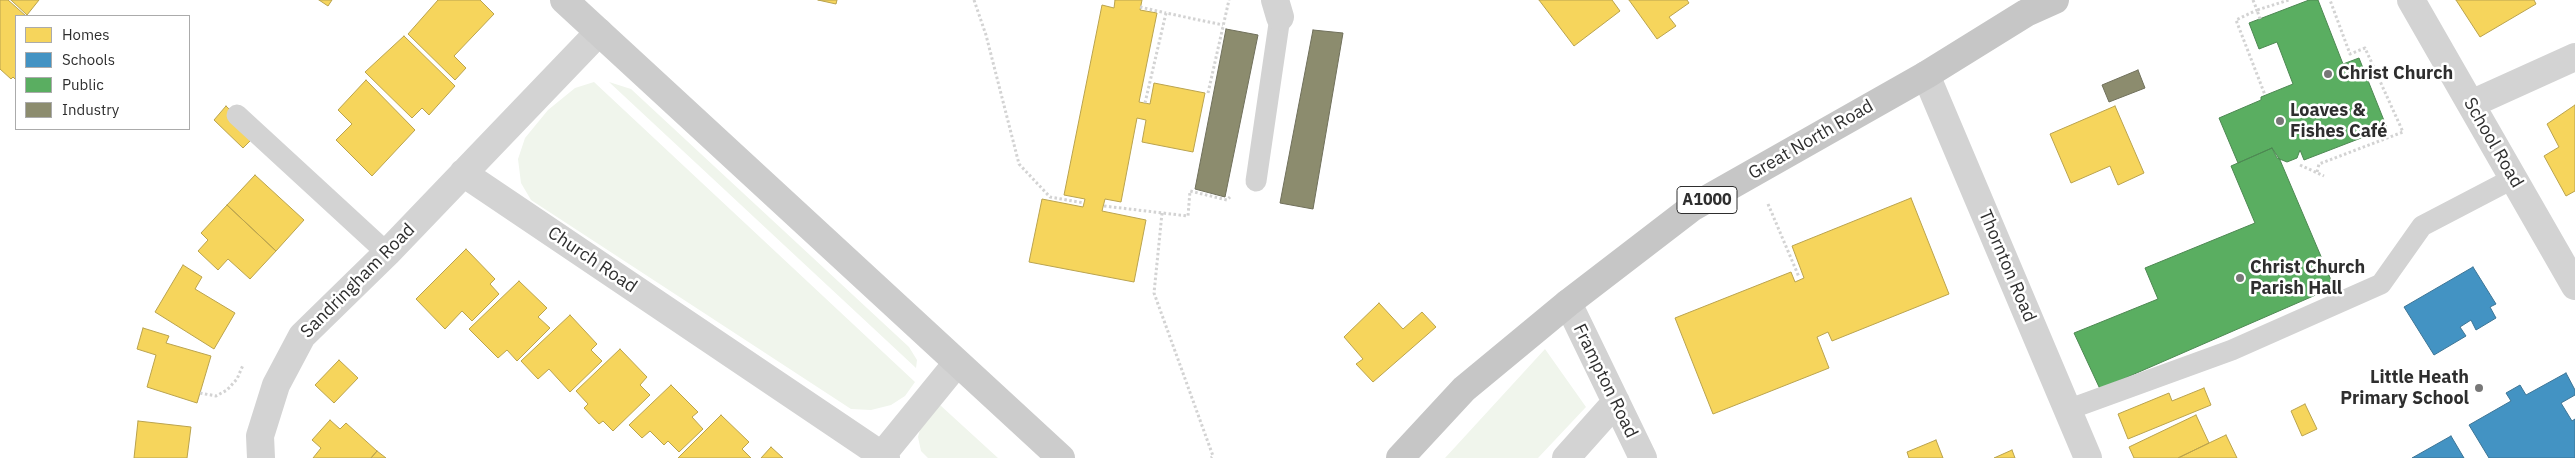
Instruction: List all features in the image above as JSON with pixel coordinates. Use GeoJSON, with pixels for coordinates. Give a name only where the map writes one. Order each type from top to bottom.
{"type":"FeatureCollection","features":[{"type":"Feature","properties":{"kind":"main road","name":"Great North Road"},"geometry":{"type":"LineString","coordinates":[[1400,458],[1464,389],[1568,303],[1693,208],[1926,75],[2026,13],[2055,0]]}},
{"type":"Feature","properties":{"kind":"street"},"geometry":{"type":"LineString","coordinates":[[564,0],[1061,458]]}},
{"type":"Feature","properties":{"kind":"street","name":"School Road"},"geometry":{"type":"LineString","coordinates":[[2411,0],[2575,286]]}},
{"type":"Feature","properties":{"kind":"street"},"geometry":{"type":"LineString","coordinates":[[463,173],[598,32]]}},
{"type":"Feature","properties":{"kind":"street"},"geometry":{"type":"LineString","coordinates":[[2471,104],[2575,57]]}},
{"type":"Feature","properties":{"kind":"street","name":"Thornton Road"},"geometry":{"type":"LineString","coordinates":[[1926,75],[2088,458]]}},
{"type":"Feature","properties":{"kind":"street","name":"Sandringham Road"},"geometry":{"type":"LineString","coordinates":[[261,458],[260,436],[276,385],[302,336],[387,253],[463,173]]}},
{"type":"Feature","properties":{"kind":"street","name":"Church Road"},"geometry":{"type":"LineString","coordinates":[[463,173],[884,457],[957,362]]}},
{"type":"Feature","properties":{"kind":"street","name":"Frampton Road"},"geometry":{"type":"LineString","coordinates":[[1568,303],[1643,458]]}},
{"type":"Feature","properties":{"kind":"street"},"geometry":{"type":"LineString","coordinates":[[1566,458],[1616,402]]}},
{"type":"Feature","properties":{"kind":"lane"},"geometry":{"type":"LineString","coordinates":[[1256,181],[1278,8]]}},
{"type":"Feature","properties":{"kind":"lane"},"geometry":{"type":"LineString","coordinates":[[238,115],[387,253]]}},
{"type":"Feature","properties":{"kind":"lane"},"geometry":{"type":"LineString","coordinates":[[2067,410],[2232,350],[2381,284],[2422,226],[2514,178]]}},
{"type":"Feature","properties":{"kind":"path"},"geometry":{"type":"LineString","coordinates":[[974,0],[986,35],[1019,164],[1050,197],[1084,203]]}},
{"type":"Feature","properties":{"kind":"path"},"geometry":{"type":"LineString","coordinates":[[1208,94],[1229,0]]}},
{"type":"Feature","properties":{"kind":"path"},"geometry":{"type":"LineString","coordinates":[[2253,0],[2260,20]]}},
{"type":"Feature","properties":{"kind":"path"},"geometry":{"type":"LineString","coordinates":[[2265,95],[2236,20],[2257,10],[2289,0]]}},
{"type":"Feature","properties":{"kind":"path"},"geometry":{"type":"LineString","coordinates":[[2317,172],[2320,164],[2403,132],[2366,48],[2350,54],[2330,0]]}},
{"type":"Feature","properties":{"kind":"path"},"geometry":{"type":"LineString","coordinates":[[1140,7],[1223,25]]}},
{"type":"Feature","properties":{"kind":"path"},"geometry":{"type":"LineString","coordinates":[[1145,103],[1166,13]]}},
{"type":"Feature","properties":{"kind":"path"},"geometry":{"type":"LineString","coordinates":[[2300,165],[2324,176]]}},
{"type":"Feature","properties":{"kind":"path"},"geometry":{"type":"LineString","coordinates":[[1755,173],[1798,277]]}},
{"type":"Feature","properties":{"kind":"path"},"geometry":{"type":"LineString","coordinates":[[1104,206],[1188,216],[1190,191],[1226,200],[1256,181]]}},
{"type":"Feature","properties":{"kind":"path"},"geometry":{"type":"LineString","coordinates":[[1162,213],[1154,293],[1213,456],[1211,458]]}},
{"type":"Feature","properties":{"kind":"path"},"geometry":{"type":"LineString","coordinates":[[200,393],[216,396],[227,390],[237,379],[243,365]]}},
{"type":"Feature","properties":{"kind":"shaded area"},"geometry":{"type":"Polygon","coordinates":[[[594,82],[915,382],[905,396],[891,405],[871,410],[851,409],[531,200],[521,183],[518,159],[525,138],[548,110],[575,88],[594,82]]]}},
{"type":"Feature","properties":{"kind":"shaded area"},"geometry":{"type":"Polygon","coordinates":[[[609,82],[631,89],[909,347],[917,360],[916,368],[609,82]]]}},
{"type":"Feature","properties":{"kind":"shaded area"},"geometry":{"type":"Polygon","coordinates":[[[1545,349],[1586,407],[1538,458],[1445,458],[1545,349]]]}},
{"type":"Feature","properties":{"kind":"shaded area"},"geometry":{"type":"Polygon","coordinates":[[[940,405],[998,458],[928,458],[921,451],[918,437],[922,422],[940,405]]]}},
{"type":"Feature","properties":{"kind":"building: Homes"},"geometry":{"type":"Polygon","coordinates":[[[0,0],[8,0],[25,15],[15,15],[15,79],[13,77],[11,79],[0,69],[0,0]]]}},
{"type":"Feature","properties":{"kind":"building: Homes"},"geometry":{"type":"Polygon","coordinates":[[[11,0],[39,0],[27,15],[11,0]]]}},
{"type":"Feature","properties":{"kind":"building: Homes"},"geometry":{"type":"Polygon","coordinates":[[[319,0],[332,0],[328,6],[319,0]]]}},
{"type":"Feature","properties":{"kind":"building: Homes"},"geometry":{"type":"Polygon","coordinates":[[[438,0],[480,0],[494,14],[454,56],[466,68],[455,80],[408,34],[438,0]]]}},
{"type":"Feature","properties":{"kind":"building: Homes"},"geometry":{"type":"Polygon","coordinates":[[[818,0],[837,0],[836,4],[818,0]]]}},
{"type":"Feature","properties":{"kind":"building: Homes"},"geometry":{"type":"Polygon","coordinates":[[[1115,0],[1142,0],[1140,10],[1157,13],[1139,102],[1150,104],[1154,83],[1205,93],[1193,152],[1142,142],[1146,120],[1137,118],[1121,202],[1105,199],[1102,211],[1146,220],[1134,282],[1029,262],[1042,199],[1083,207],[1085,199],[1064,195],[1102,5],[1114,8],[1115,0]]]}},
{"type":"Feature","properties":{"kind":"building: Homes"},"geometry":{"type":"Polygon","coordinates":[[[1539,0],[1612,0],[1620,11],[1574,46],[1539,0]]]}},
{"type":"Feature","properties":{"kind":"building: Homes"},"geometry":{"type":"Polygon","coordinates":[[[1629,0],[1687,0],[1689,3],[1669,17],[1676,26],[1657,39],[1629,0]]]}},
{"type":"Feature","properties":{"kind":"building: Homes"},"geometry":{"type":"Polygon","coordinates":[[[2456,0],[2534,0],[2536,4],[2480,37],[2456,0]]]}},
{"type":"Feature","properties":{"kind":"building: Homes"},"geometry":{"type":"Polygon","coordinates":[[[404,36],[455,86],[429,115],[422,108],[412,118],[365,72],[404,36]]]}},
{"type":"Feature","properties":{"kind":"building: Homes"},"geometry":{"type":"Polygon","coordinates":[[[366,80],[415,130],[372,176],[336,140],[352,124],[338,110],[366,80]]]}},
{"type":"Feature","properties":{"kind":"building: Homes"},"geometry":{"type":"Polygon","coordinates":[[[2575,105],[2575,191],[2566,196],[2544,156],[2559,147],[2547,124],[2575,105]]]}},
{"type":"Feature","properties":{"kind":"building: Homes"},"geometry":{"type":"Polygon","coordinates":[[[226,106],[256,135],[243,148],[214,120],[226,106]]]}},
{"type":"Feature","properties":{"kind":"building: Homes"},"geometry":{"type":"Polygon","coordinates":[[[2115,106],[2144,173],[2118,185],[2110,166],[2071,183],[2050,134],[2115,106]]]}},
{"type":"Feature","properties":{"kind":"building: Homes"},"geometry":{"type":"Polygon","coordinates":[[[255,175],[304,220],[276,251],[227,205],[255,175]]]}},
{"type":"Feature","properties":{"kind":"building: Homes"},"geometry":{"type":"Polygon","coordinates":[[[1911,198],[1949,294],[1832,341],[1828,332],[1817,337],[1829,368],[1713,414],[1675,318],[1791,272],[1795,282],[1804,278],[1792,246],[1911,198]]]}},
{"type":"Feature","properties":{"kind":"building: Homes"},"geometry":{"type":"Polygon","coordinates":[[[227,205],[276,251],[250,279],[228,259],[218,270],[198,251],[208,240],[201,233],[227,205]]]}},
{"type":"Feature","properties":{"kind":"building: Homes"},"geometry":{"type":"Polygon","coordinates":[[[466,249],[495,279],[490,284],[499,294],[472,321],[462,311],[445,329],[416,299],[466,249]]]}},
{"type":"Feature","properties":{"kind":"building: Homes"},"geometry":{"type":"Polygon","coordinates":[[[183,265],[202,277],[195,289],[235,313],[214,349],[155,312],[183,265]]]}},
{"type":"Feature","properties":{"kind":"building: Homes"},"geometry":{"type":"Polygon","coordinates":[[[519,281],[547,308],[538,317],[550,328],[517,361],[507,350],[498,358],[469,329],[519,281]]]}},
{"type":"Feature","properties":{"kind":"building: Homes"},"geometry":{"type":"Polygon","coordinates":[[[1379,303],[1403,329],[1422,312],[1436,327],[1373,382],[1356,364],[1363,359],[1344,337],[1379,303]]]}},
{"type":"Feature","properties":{"kind":"building: Homes"},"geometry":{"type":"Polygon","coordinates":[[[570,315],[597,344],[591,350],[602,361],[570,392],[549,369],[538,379],[521,361],[570,315]]]}},
{"type":"Feature","properties":{"kind":"building: Homes"},"geometry":{"type":"Polygon","coordinates":[[[143,328],[169,336],[166,343],[211,356],[197,403],[147,387],[156,355],[137,349],[143,328]]]}},
{"type":"Feature","properties":{"kind":"building: Homes"},"geometry":{"type":"Polygon","coordinates":[[[620,349],[647,377],[640,385],[650,395],[613,431],[603,421],[599,424],[584,408],[588,404],[576,391],[620,349]]]}},
{"type":"Feature","properties":{"kind":"building: Homes"},"geometry":{"type":"Polygon","coordinates":[[[339,360],[358,378],[334,403],[315,385],[339,360]]]}},
{"type":"Feature","properties":{"kind":"building: Homes"},"geometry":{"type":"Polygon","coordinates":[[[671,385],[698,412],[692,417],[703,429],[679,452],[668,441],[664,445],[650,431],[642,438],[629,425],[671,385]]]}},
{"type":"Feature","properties":{"kind":"building: Homes"},"geometry":{"type":"Polygon","coordinates":[[[2204,388],[2211,405],[2128,439],[2118,414],[2169,393],[2172,401],[2204,388]]]}},
{"type":"Feature","properties":{"kind":"building: Homes"},"geometry":{"type":"Polygon","coordinates":[[[2305,404],[2317,429],[2302,436],[2291,411],[2305,404]]]}},
{"type":"Feature","properties":{"kind":"building: Homes"},"geometry":{"type":"Polygon","coordinates":[[[721,415],[749,442],[742,449],[751,458],[678,458],[721,415]]]}},
{"type":"Feature","properties":{"kind":"building: Homes"},"geometry":{"type":"Polygon","coordinates":[[[2196,415],[2209,443],[2178,458],[2134,458],[2129,447],[2196,415]]]}},
{"type":"Feature","properties":{"kind":"building: Homes"},"geometry":{"type":"Polygon","coordinates":[[[330,420],[340,429],[346,423],[377,451],[371,458],[313,458],[321,448],[312,440],[330,420]]]}},
{"type":"Feature","properties":{"kind":"building: Homes"},"geometry":{"type":"Polygon","coordinates":[[[138,421],[191,427],[187,458],[134,458],[138,421]]]}},
{"type":"Feature","properties":{"kind":"building: Homes"},"geometry":{"type":"Polygon","coordinates":[[[2226,435],[2237,458],[2178,458],[2209,443],[2226,435]]]}},
{"type":"Feature","properties":{"kind":"building: Homes"},"geometry":{"type":"Polygon","coordinates":[[[1936,440],[1943,458],[1909,458],[1907,452],[1936,440]]]}},
{"type":"Feature","properties":{"kind":"building: Homes"},"geometry":{"type":"Polygon","coordinates":[[[771,447],[783,458],[761,458],[771,447]]]}},
{"type":"Feature","properties":{"kind":"building: Homes"},"geometry":{"type":"Polygon","coordinates":[[[2012,450],[2015,458],[1994,458],[2012,450]]]}},
{"type":"Feature","properties":{"kind":"building: Homes"},"geometry":{"type":"Polygon","coordinates":[[[377,451],[386,458],[371,458],[377,451]]]}},
{"type":"Feature","properties":{"kind":"building: Schools"},"geometry":{"type":"Polygon","coordinates":[[[2473,267],[2496,304],[2490,307],[2496,318],[2476,330],[2471,320],[2460,327],[2466,336],[2434,355],[2404,307],[2473,267]]]}},
{"type":"Feature","properties":{"kind":"building: Schools"},"geometry":{"type":"Polygon","coordinates":[[[2566,373],[2575,390],[2575,395],[2561,403],[2572,421],[2575,419],[2575,458],[2489,458],[2469,425],[2511,401],[2506,393],[2520,385],[2526,395],[2566,373]]]}},
{"type":"Feature","properties":{"kind":"building: Schools"},"geometry":{"type":"Polygon","coordinates":[[[2451,436],[2464,458],[2412,458],[2451,436]]]}},
{"type":"Feature","properties":{"kind":"building: Public","name":"Christ Church"},"geometry":{"type":"Polygon","coordinates":[[[2309,0],[2318,0],[2343,64],[2359,58],[2387,128],[2304,160],[2300,150],[2297,158],[2287,162],[2277,158],[2272,148],[2238,163],[2219,118],[2261,100],[2261,97],[2293,84],[2277,42],[2259,49],[2249,23],[2309,0]]]}},
{"type":"Feature","properties":{"kind":"building: Public","name":"Christ Church Parish Hall"},"geometry":{"type":"Polygon","coordinates":[[[2272,148],[2280,160],[2334,287],[2100,389],[2074,333],[2158,299],[2145,268],[2255,223],[2231,166],[2272,148]]]}},
{"type":"Feature","properties":{"kind":"building: Industry"},"geometry":{"type":"Polygon","coordinates":[[[1226,29],[1258,35],[1225,197],[1195,189],[1226,29]]]}},
{"type":"Feature","properties":{"kind":"building: Industry"},"geometry":{"type":"Polygon","coordinates":[[[1313,30],[1343,33],[1313,209],[1280,203],[1313,30]]]}},
{"type":"Feature","properties":{"kind":"building: Industry"},"geometry":{"type":"Polygon","coordinates":[[[2138,70],[2145,88],[2109,102],[2102,85],[2138,70]]]}},
{"type":"Feature","properties":{"kind":"place","name":"Christ Church"},"geometry":{"type":"Point","coordinates":[2328,74]}},
{"type":"Feature","properties":{"kind":"place","name":"Loaves & Fishes Café"},"geometry":{"type":"Point","coordinates":[2280,121]}},
{"type":"Feature","properties":{"kind":"place","name":"Christ Church Parish Hall"},"geometry":{"type":"Point","coordinates":[2240,278]}},
{"type":"Feature","properties":{"kind":"place","name":"Little Heath Primary School"},"geometry":{"type":"Point","coordinates":[2479,388]}}]}
